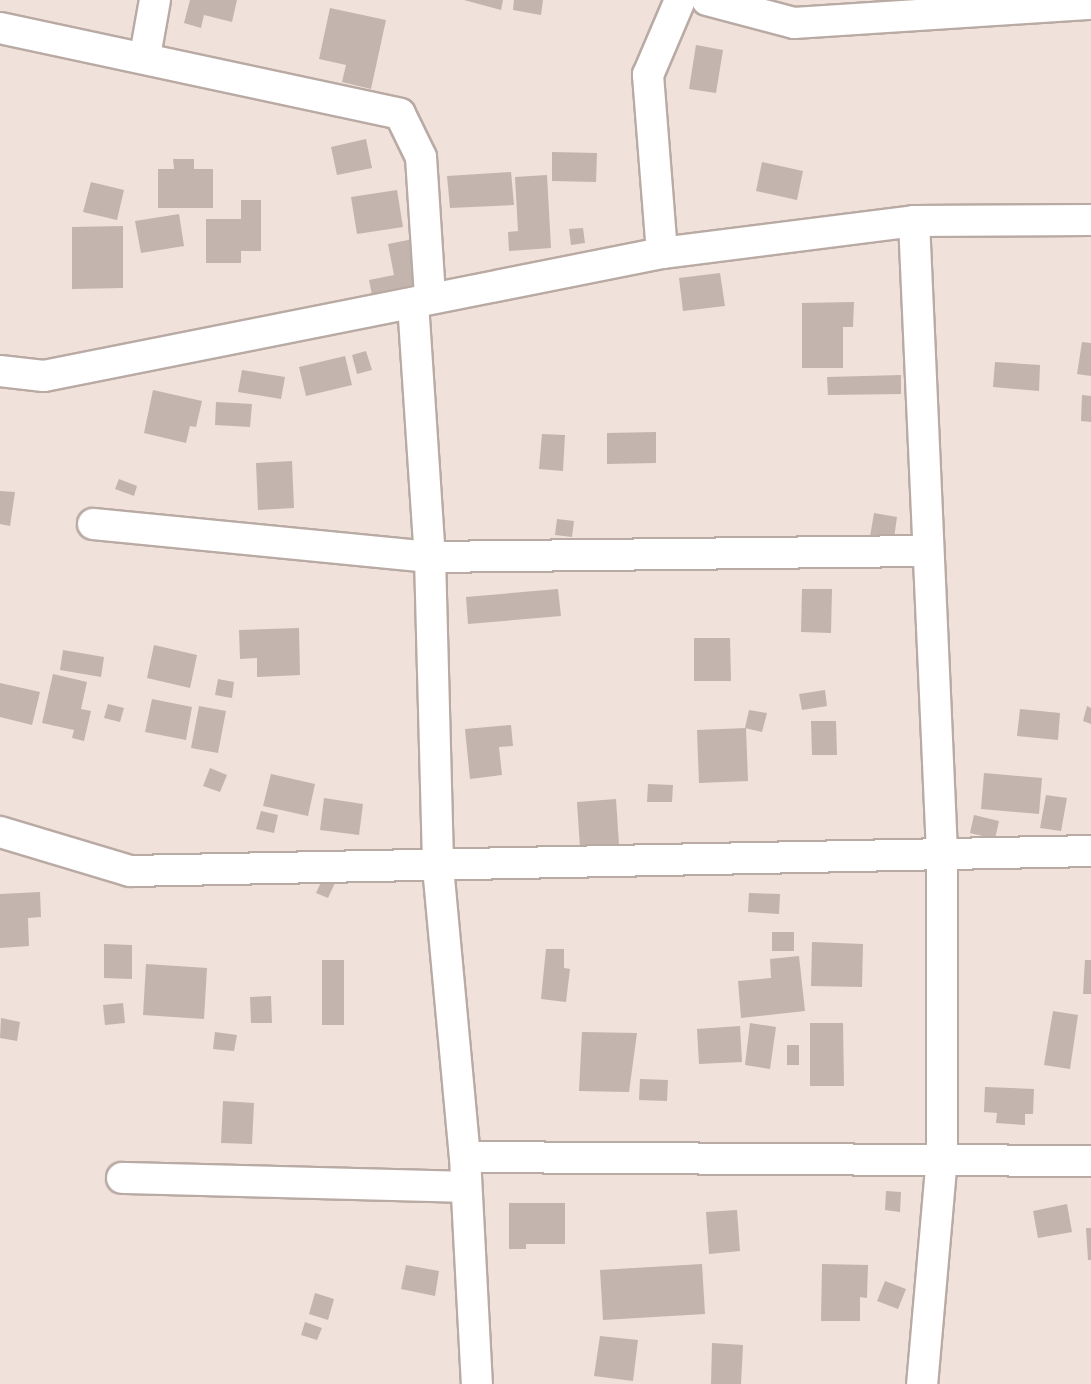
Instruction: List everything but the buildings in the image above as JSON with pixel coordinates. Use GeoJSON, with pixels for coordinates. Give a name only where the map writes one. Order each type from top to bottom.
{"type":"FeatureCollection","features":[{"type":"Feature","properties":{"kind":"street"},"geometry":{"type":"LineString","coordinates":[[145,56],[155,0]]}},
{"type":"Feature","properties":{"kind":"street"},"geometry":{"type":"LineString","coordinates":[[662,253],[648,75],[680,0]]}},
{"type":"Feature","properties":{"kind":"street"},"geometry":{"type":"LineString","coordinates":[[708,0],[794,23],[1091,4]]}},
{"type":"Feature","properties":{"kind":"street"},"geometry":{"type":"LineString","coordinates":[[0,28],[145,56],[400,114],[421,157],[421,300],[438,867],[465,1157],[464,1187],[477,1384]]}},
{"type":"Feature","properties":{"kind":"street"},"geometry":{"type":"LineString","coordinates":[[0,371],[44,376],[662,253],[914,221],[1091,220]]}},
{"type":"Feature","properties":{"kind":"street"},"geometry":{"type":"LineString","coordinates":[[914,221],[926,551],[942,851],[942,1157],[922,1384]]}},
{"type":"Feature","properties":{"kind":"street"},"geometry":{"type":"LineString","coordinates":[[93,524],[430,557],[926,551]]}},
{"type":"Feature","properties":{"kind":"street"},"geometry":{"type":"LineString","coordinates":[[0,832],[130,871],[438,867],[942,851],[1091,851]]}},
{"type":"Feature","properties":{"kind":"street"},"geometry":{"type":"LineString","coordinates":[[465,1157],[942,1157],[1091,1161]]}},
{"type":"Feature","properties":{"kind":"street"},"geometry":{"type":"LineString","coordinates":[[122,1178],[464,1187]]}}]}
